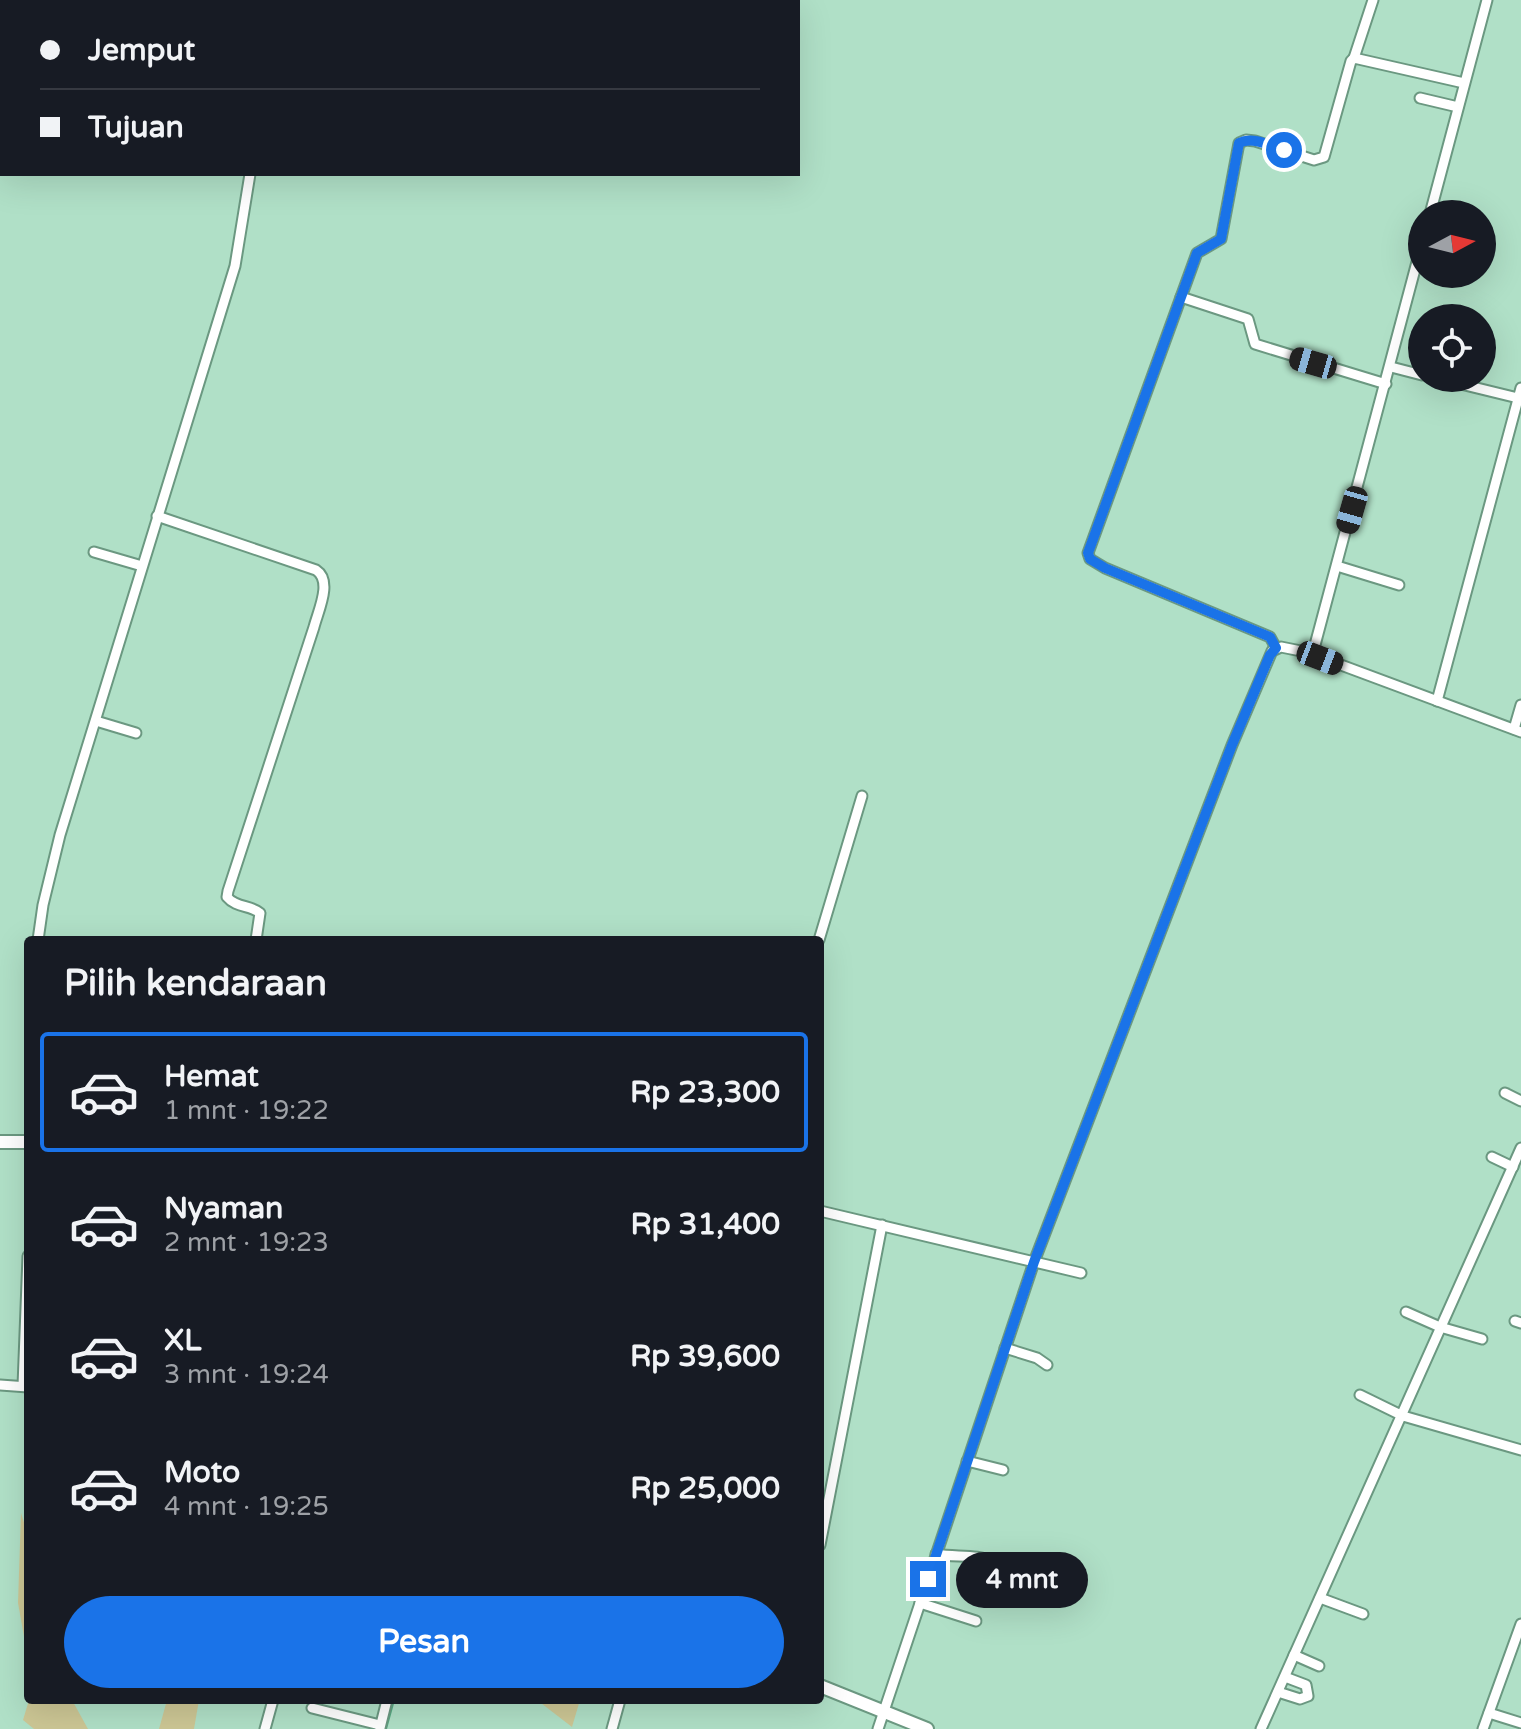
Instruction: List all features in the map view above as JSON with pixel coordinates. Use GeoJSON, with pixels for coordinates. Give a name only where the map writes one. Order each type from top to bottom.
{"type":"FeatureCollection","features":[{"type":"Feature","properties":{"kind":"main road"},"geometry":{"type":"LineString","coordinates":[[0,1142],[24,1142]]}},
{"type":"Feature","properties":{"kind":"main road"},"geometry":{"type":"LineString","coordinates":[[824,1688],[925,1729]]}},
{"type":"Feature","properties":{"kind":"street"},"geometry":{"type":"LineString","coordinates":[[1276,648],[1270,637],[1105,568],[1088,557],[1197,253],[1221,239],[1239,143],[1255,141],[1314,160],[1324,157],[1373,0]]}},
{"type":"Feature","properties":{"kind":"street"},"geometry":{"type":"LineString","coordinates":[[1434,200],[1487,0]]}},
{"type":"Feature","properties":{"kind":"street"},"geometry":{"type":"LineString","coordinates":[[1354,58],[1464,83]]}},
{"type":"Feature","properties":{"kind":"street"},"geometry":{"type":"LineString","coordinates":[[1420,98],[1458,107]]}},
{"type":"Feature","properties":{"kind":"street"},"geometry":{"type":"LineString","coordinates":[[39,936],[53,863],[235,266],[250,176]]}},
{"type":"Feature","properties":{"kind":"street"},"geometry":{"type":"LineString","coordinates":[[1306,652],[1315,645],[1319,633],[1411,288]]}},
{"type":"Feature","properties":{"kind":"street"},"geometry":{"type":"LineString","coordinates":[[1181,297],[1248,319],[1255,344],[1386,385]]}},
{"type":"Feature","properties":{"kind":"street"},"geometry":{"type":"LineString","coordinates":[[1391,367],[1408,371]]}},
{"type":"Feature","properties":{"kind":"street"},"geometry":{"type":"LineString","coordinates":[[1437,701],[1519,399],[1491,392]]}},
{"type":"Feature","properties":{"kind":"street"},"geometry":{"type":"LineString","coordinates":[[157,516],[316,570],[323,577],[324,588],[314,627],[228,891],[227,897],[233,903],[260,913],[257,936]]}},
{"type":"Feature","properties":{"kind":"street"},"geometry":{"type":"LineString","coordinates":[[94,552],[142,566]]}},
{"type":"Feature","properties":{"kind":"street"},"geometry":{"type":"LineString","coordinates":[[1337,566],[1399,585]]}},
{"type":"Feature","properties":{"kind":"street"},"geometry":{"type":"LineString","coordinates":[[1276,648],[1306,652],[1517,731],[1521,705]]}},
{"type":"Feature","properties":{"kind":"street"},"geometry":{"type":"LineString","coordinates":[[878,1729],[1034,1262],[1232,745],[1270,655],[1276,648]]}},
{"type":"Feature","properties":{"kind":"street"},"geometry":{"type":"LineString","coordinates":[[96,721],[136,733]]}},
{"type":"Feature","properties":{"kind":"street"},"geometry":{"type":"LineString","coordinates":[[820,936],[862,796]]}},
{"type":"Feature","properties":{"kind":"street"},"geometry":{"type":"LineString","coordinates":[[1505,1093],[1521,1101]]}},
{"type":"Feature","properties":{"kind":"street"},"geometry":{"type":"LineString","coordinates":[[1261,1729],[1521,1148]]}},
{"type":"Feature","properties":{"kind":"street"},"geometry":{"type":"LineString","coordinates":[[1492,1157],[1513,1167]]}},
{"type":"Feature","properties":{"kind":"street"},"geometry":{"type":"LineString","coordinates":[[824,1212],[1081,1273]]}},
{"type":"Feature","properties":{"kind":"street"},"geometry":{"type":"LineString","coordinates":[[824,1524],[882,1225]]}},
{"type":"Feature","properties":{"kind":"street"},"geometry":{"type":"LineString","coordinates":[[1406,1312],[1440,1327],[1482,1339]]}},
{"type":"Feature","properties":{"kind":"street"},"geometry":{"type":"LineString","coordinates":[[1005,1348],[1037,1358],[1047,1365]]}},
{"type":"Feature","properties":{"kind":"street"},"geometry":{"type":"LineString","coordinates":[[0,1385],[24,1386]]}},
{"type":"Feature","properties":{"kind":"street"},"geometry":{"type":"LineString","coordinates":[[1360,1395],[1403,1416],[1521,1450]]}},
{"type":"Feature","properties":{"kind":"street"},"geometry":{"type":"LineString","coordinates":[[967,1461],[1003,1470]]}},
{"type":"Feature","properties":{"kind":"street"},"geometry":{"type":"LineString","coordinates":[[936,1554],[962,1558],[981,1556],[995,1563]]}},
{"type":"Feature","properties":{"kind":"street"},"geometry":{"type":"LineString","coordinates":[[1320,1598],[1363,1614]]}},
{"type":"Feature","properties":{"kind":"street"},"geometry":{"type":"LineString","coordinates":[[920,1603],[976,1621]]}},
{"type":"Feature","properties":{"kind":"street"},"geometry":{"type":"LineString","coordinates":[[1483,1729],[1521,1624]]}},
{"type":"Feature","properties":{"kind":"street"},"geometry":{"type":"LineString","coordinates":[[1294,1655],[1319,1666]]}},
{"type":"Feature","properties":{"kind":"street"},"geometry":{"type":"LineString","coordinates":[[1278,1692],[1300,1699],[1308,1696],[1306,1685],[1285,1677]]}},
{"type":"Feature","properties":{"kind":"street"},"geometry":{"type":"LineString","coordinates":[[265,1729],[272,1704]]}},
{"type":"Feature","properties":{"kind":"street"},"geometry":{"type":"LineString","coordinates":[[312,1708],[380,1727],[386,1704]]}},
{"type":"Feature","properties":{"kind":"street"},"geometry":{"type":"LineString","coordinates":[[612,1729],[619,1704]]}},
{"type":"Feature","properties":{"kind":"street"},"geometry":{"type":"LineString","coordinates":[[1489,1713],[1521,1723]]}},
{"type":"Feature","properties":{"kind":"shaded area"},"geometry":{"type":"Polygon","coordinates":[[[21,1513],[24,1522],[24,1637],[18,1603],[21,1513]]]}},
{"type":"Feature","properties":{"kind":"shaded area"},"geometry":{"type":"Polygon","coordinates":[[[28,1704],[74,1704],[88,1729],[34,1729],[23,1720],[28,1704]]]}},
{"type":"Feature","properties":{"kind":"shaded area"},"geometry":{"type":"Polygon","coordinates":[[[166,1704],[198,1704],[194,1729],[159,1729],[166,1704]]]}},
{"type":"Feature","properties":{"kind":"shaded area"},"geometry":{"type":"Polygon","coordinates":[[[542,1704],[579,1704],[572,1727],[542,1704]]]}},
{"type":"Feature","properties":{"kind":"waterway"},"geometry":{"type":"LineString","coordinates":[[386,1729],[393,1704]]}},
{"type":"Feature","properties":{"kind":"route"},"geometry":{"type":"LineString","coordinates":[[928,1579],[1034,1262],[1232,745],[1270,655],[1276,648],[1270,637],[1105,568],[1090,559],[1088,553],[1197,253],[1221,239],[1239,143],[1255,141],[1284,150]]}}]}
